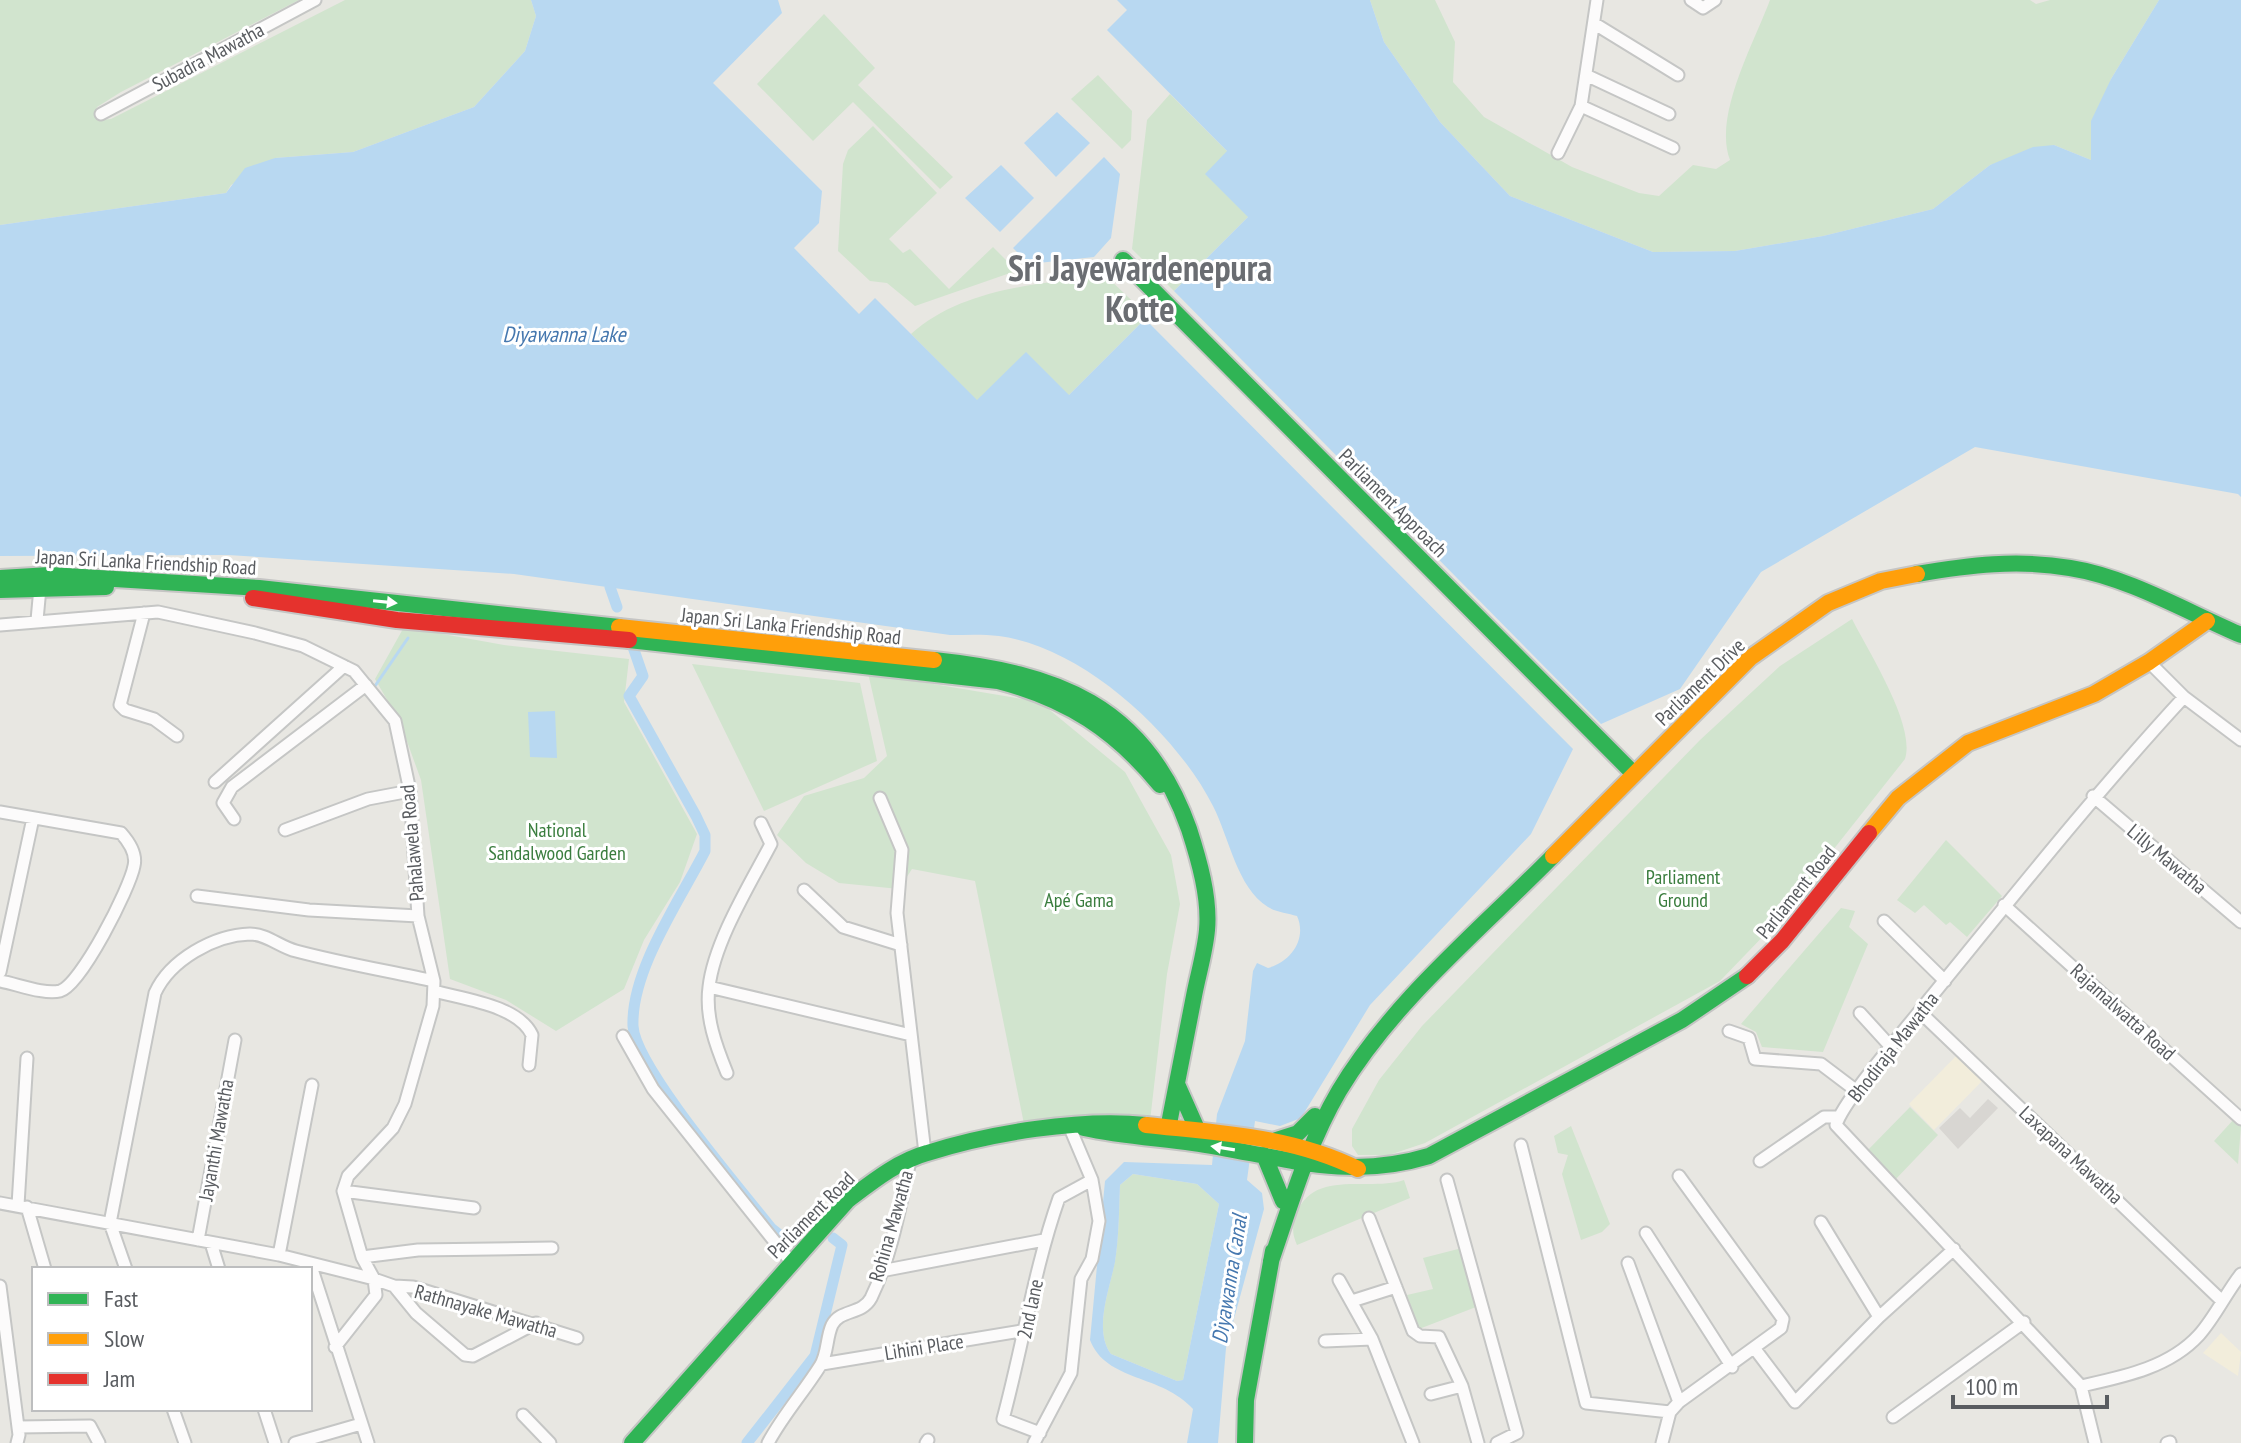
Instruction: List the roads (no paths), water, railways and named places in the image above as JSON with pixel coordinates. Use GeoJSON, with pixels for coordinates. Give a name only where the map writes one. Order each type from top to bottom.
{"type":"FeatureCollection","features":[{"type":"Feature","properties":{"kind":"main road","name":"Parliament Approach"},"geometry":{"type":"LineString","coordinates":[[1119,264],[1631,778]]}},
{"type":"Feature","properties":{"kind":"main road","name":"Parliament Drive"},"geometry":{"type":"LineString","coordinates":[[1301,1155],[1340,1090],[1390,1020],[1433,973],[1750,658],[1828,603],[1881,581],[1976,564],[2028,563],[2073,568],[2126,585],[2207,621]]}},
{"type":"Feature","properties":{"kind":"main road","name":"Japan Sri Lanka Friendship Road"},"geometry":{"type":"LineString","coordinates":[[0,578],[50,575],[259,588],[987,666],[1042,678],[1118,719],[1148,750],[1174,789],[1189,823],[1206,894],[1207,929],[1177,1083],[1163,1133]]}},
{"type":"Feature","properties":{"kind":"main road","name":"Japan Sri Lanka Friendship Road"},"geometry":{"type":"LineString","coordinates":[[0,590],[160,586],[397,620],[532,629],[998,681],[1063,699],[1122,738],[1143,762],[1165,792],[1193,861],[1200,900],[1197,931],[1163,1133]]}},
{"type":"Feature","properties":{"kind":"main road"},"geometry":{"type":"LineString","coordinates":[[2207,621],[2241,635]]}},
{"type":"Feature","properties":{"kind":"main road","name":"Parliament Road"},"geometry":{"type":"LineString","coordinates":[[1258,1148],[1276,1140],[1301,1155],[1342,1172],[1409,1164],[1457,1142],[1722,996],[1763,962],[1898,798],[1925,774],[1968,743],[2094,694],[2149,662],[2207,621]]}},
{"type":"Feature","properties":{"kind":"main road"},"geometry":{"type":"LineString","coordinates":[[1177,1083],[1198,1134]]}},
{"type":"Feature","properties":{"kind":"main road","name":"Parliament Drive"},"geometry":{"type":"LineString","coordinates":[[1301,1155],[1315,1116],[1340,1090]]}},
{"type":"Feature","properties":{"kind":"main road"},"geometry":{"type":"LineString","coordinates":[[1276,1140],[1298,1133],[1315,1116]]}},
{"type":"Feature","properties":{"kind":"main road","name":"Parliament Road"},"geometry":{"type":"LineString","coordinates":[[632,1443],[848,1200],[878,1177],[917,1157],[1019,1133],[1118,1122],[1163,1133],[1198,1134],[1360,1170]]}},
{"type":"Feature","properties":{"kind":"main road"},"geometry":{"type":"LineString","coordinates":[[1258,1148],[1279,1185],[1285,1206]]}},
{"type":"Feature","properties":{"kind":"main road"},"geometry":{"type":"LineString","coordinates":[[1245,1443],[1246,1400],[1271,1261],[1301,1155]]}},
{"type":"Feature","properties":{"kind":"main road"},"geometry":{"type":"LineString","coordinates":[[1285,1206],[1303,1190],[1342,1172]]}},
{"type":"Feature","properties":{"kind":"street","name":"Subadra Mawatha"},"geometry":{"type":"LineString","coordinates":[[101,114],[315,0]]}},
{"type":"Feature","properties":{"kind":"street"},"geometry":{"type":"LineString","coordinates":[[1558,153],[1581,106],[1588,76],[1597,0]]}},
{"type":"Feature","properties":{"kind":"street"},"geometry":{"type":"LineString","coordinates":[[1691,0],[1703,8],[1715,0]]}},
{"type":"Feature","properties":{"kind":"street"},"geometry":{"type":"LineString","coordinates":[[1595,24],[1678,75]]}},
{"type":"Feature","properties":{"kind":"street"},"geometry":{"type":"LineString","coordinates":[[1588,76],[1669,114]]}},
{"type":"Feature","properties":{"kind":"street"},"geometry":{"type":"LineString","coordinates":[[1581,106],[1673,148]]}},
{"type":"Feature","properties":{"kind":"street"},"geometry":{"type":"LineString","coordinates":[[37,620],[40,588]]}},
{"type":"Feature","properties":{"kind":"street","name":"Pahalawela Road"},"geometry":{"type":"LineString","coordinates":[[0,625],[158,612],[255,633],[303,646],[354,671],[395,721],[410,791],[418,916],[434,986],[405,1104],[393,1128],[348,1176],[343,1191]]}},
{"type":"Feature","properties":{"kind":"street"},"geometry":{"type":"LineString","coordinates":[[144,613],[120,705],[125,710],[154,719],[177,736]]}},
{"type":"Feature","properties":{"kind":"street"},"geometry":{"type":"LineString","coordinates":[[2149,662],[2184,697],[2241,740]]}},
{"type":"Feature","properties":{"kind":"street"},"geometry":{"type":"LineString","coordinates":[[215,782],[344,666]]}},
{"type":"Feature","properties":{"kind":"street"},"geometry":{"type":"LineString","coordinates":[[234,819],[223,803],[232,787],[366,685]]}},
{"type":"Feature","properties":{"kind":"street","name":"Bhodiraja Mawatha"},"geometry":{"type":"LineString","coordinates":[[2081,1386],[1836,1125],[1838,1117],[1891,1047],[2004,905],[2093,796],[2184,697]]}},
{"type":"Feature","properties":{"kind":"street"},"geometry":{"type":"LineString","coordinates":[[285,830],[368,799],[410,791]]}},
{"type":"Feature","properties":{"kind":"street","name":"Lilly Mawatha"},"geometry":{"type":"LineString","coordinates":[[2093,796],[2241,922]]}},
{"type":"Feature","properties":{"kind":"street","name":"Rohina Mawatha"},"geometry":{"type":"LineString","coordinates":[[768,1443],[787,1408],[822,1364],[832,1324],[841,1315],[860,1311],[869,1300],[917,1157],[911,1035],[901,945],[899,889],[902,850],[880,798]]}},
{"type":"Feature","properties":{"kind":"street"},"geometry":{"type":"LineString","coordinates":[[0,812],[121,833],[130,843],[136,863],[122,901],[70,985],[53,992],[0,981]]}},
{"type":"Feature","properties":{"kind":"street"},"geometry":{"type":"LineString","coordinates":[[0,972],[33,818]]}},
{"type":"Feature","properties":{"kind":"street"},"geometry":{"type":"LineString","coordinates":[[727,1073],[713,1037],[709,987],[729,924],[771,844],[761,823]]}},
{"type":"Feature","properties":{"kind":"street"},"geometry":{"type":"LineString","coordinates":[[804,890],[843,927],[901,945]]}},
{"type":"Feature","properties":{"kind":"street"},"geometry":{"type":"LineString","coordinates":[[197,896],[309,910],[418,916]]}},
{"type":"Feature","properties":{"kind":"street","name":"Rajamalwatta Road"},"geometry":{"type":"LineString","coordinates":[[2004,905],[2241,1119]]}},
{"type":"Feature","properties":{"kind":"street"},"geometry":{"type":"LineString","coordinates":[[1884,921],[1945,981]]}},
{"type":"Feature","properties":{"kind":"street"},"geometry":{"type":"LineString","coordinates":[[125,1267],[110,1223],[160,982],[202,947],[249,934],[320,957],[434,986],[503,1011],[519,1021],[532,1035],[529,1065]]}},
{"type":"Feature","properties":{"kind":"street"},"geometry":{"type":"LineString","coordinates":[[709,987],[911,1035]]}},
{"type":"Feature","properties":{"kind":"street","name":"Laxapana Mawatha"},"geometry":{"type":"LineString","coordinates":[[1920,1012],[2221,1300]]}},
{"type":"Feature","properties":{"kind":"street"},"geometry":{"type":"LineString","coordinates":[[1860,1013],[1891,1047]]}},
{"type":"Feature","properties":{"kind":"street"},"geometry":{"type":"LineString","coordinates":[[1729,1031],[1749,1038],[1755,1059],[1821,1064],[1858,1092]]}},
{"type":"Feature","properties":{"kind":"street"},"geometry":{"type":"LineString","coordinates":[[623,1036],[653,1089],[791,1262]]}},
{"type":"Feature","properties":{"kind":"street","name":"Jayanthi Mawatha"},"geometry":{"type":"LineString","coordinates":[[198,1240],[235,1040]]}},
{"type":"Feature","properties":{"kind":"street"},"geometry":{"type":"LineString","coordinates":[[27,1058],[22,1206],[44,1267]]}},
{"type":"Feature","properties":{"kind":"street"},"geometry":{"type":"LineString","coordinates":[[279,1255],[312,1085]]}},
{"type":"Feature","properties":{"kind":"street"},"geometry":{"type":"LineString","coordinates":[[1760,1161],[1824,1117],[1838,1117]]}},
{"type":"Feature","properties":{"kind":"street"},"geometry":{"type":"LineString","coordinates":[[1037,1438],[1071,1373],[1081,1279],[1092,1259],[1099,1221],[1092,1180],[1077,1128]]}},
{"type":"Feature","properties":{"kind":"street"},"geometry":{"type":"LineString","coordinates":[[1521,1145],[1586,1403],[1670,1412]]}},
{"type":"Feature","properties":{"kind":"street"},"geometry":{"type":"LineString","coordinates":[[1662,1443],[1670,1412],[1679,1402],[1755,1349],[1781,1328],[1783,1319],[1679,1176]]}},
{"type":"Feature","properties":{"kind":"street","name":"2nd lane"},"geometry":{"type":"LineString","coordinates":[[1037,1438],[1003,1419],[1027,1330],[1044,1240],[1059,1198],[1092,1180]]}},
{"type":"Feature","properties":{"kind":"street"},"geometry":{"type":"LineString","coordinates":[[1447,1180],[1517,1433],[1497,1443]]}},
{"type":"Feature","properties":{"kind":"street"},"geometry":{"type":"LineString","coordinates":[[335,1347],[376,1295],[374,1279],[362,1257],[343,1191],[474,1208]]}},
{"type":"Feature","properties":{"kind":"street"},"geometry":{"type":"LineString","coordinates":[[0,1203],[279,1255],[374,1279]]}},
{"type":"Feature","properties":{"kind":"street"},"geometry":{"type":"LineString","coordinates":[[1369,1218],[1413,1331],[1420,1336],[1439,1337],[1462,1386],[1478,1443]]}},
{"type":"Feature","properties":{"kind":"street"},"geometry":{"type":"LineString","coordinates":[[1821,1222],[1879,1317]]}},
{"type":"Feature","properties":{"kind":"street"},"geometry":{"type":"LineString","coordinates":[[1646,1233],[1732,1367]]}},
{"type":"Feature","properties":{"kind":"street"},"geometry":{"type":"LineString","coordinates":[[881,1271],[1044,1240]]}},
{"type":"Feature","properties":{"kind":"street"},"geometry":{"type":"LineString","coordinates":[[211,1243],[218,1267]]}},
{"type":"Feature","properties":{"kind":"street"},"geometry":{"type":"LineString","coordinates":[[362,1257],[418,1250],[552,1248]]}},
{"type":"Feature","properties":{"kind":"street"},"geometry":{"type":"LineString","coordinates":[[1755,1349],[1795,1402],[1879,1317],[1954,1249]]}},
{"type":"Feature","properties":{"kind":"street"},"geometry":{"type":"LineString","coordinates":[[310,1263],[311,1267]]}},
{"type":"Feature","properties":{"kind":"street"},"geometry":{"type":"LineString","coordinates":[[1628,1263],[1679,1402]]}},
{"type":"Feature","properties":{"kind":"street"},"geometry":{"type":"LineString","coordinates":[[312,1270],[368,1443]]}},
{"type":"Feature","properties":{"kind":"street"},"geometry":{"type":"LineString","coordinates":[[2095,1443],[2081,1386],[2133,1374],[2178,1353],[2201,1333],[2241,1274]]}},
{"type":"Feature","properties":{"kind":"street","name":"Rathnayake Mawatha"},"geometry":{"type":"LineString","coordinates":[[374,1279],[394,1286],[413,1287],[577,1338]]}},
{"type":"Feature","properties":{"kind":"street"},"geometry":{"type":"LineString","coordinates":[[1339,1280],[1372,1339],[1413,1443]]}},
{"type":"Feature","properties":{"kind":"street"},"geometry":{"type":"LineString","coordinates":[[0,1286],[18,1427],[17,1443]]}},
{"type":"Feature","properties":{"kind":"street"},"geometry":{"type":"LineString","coordinates":[[394,1286],[416,1313],[465,1355],[473,1356],[536,1323]]}},
{"type":"Feature","properties":{"kind":"street"},"geometry":{"type":"LineString","coordinates":[[1352,1301],[1396,1287]]}},
{"type":"Feature","properties":{"kind":"street"},"geometry":{"type":"LineString","coordinates":[[1893,1417],[2024,1322]]}},
{"type":"Feature","properties":{"kind":"street","name":"Lihini Place"},"geometry":{"type":"LineString","coordinates":[[822,1364],[1027,1330]]}},
{"type":"Feature","properties":{"kind":"street"},"geometry":{"type":"LineString","coordinates":[[1325,1341],[1372,1339]]}},
{"type":"Feature","properties":{"kind":"street"},"geometry":{"type":"LineString","coordinates":[[1431,1394],[1462,1386]]}},
{"type":"Feature","properties":{"kind":"street"},"geometry":{"type":"LineString","coordinates":[[174,1411],[185,1443]]}},
{"type":"Feature","properties":{"kind":"street"},"geometry":{"type":"LineString","coordinates":[[265,1411],[275,1443]]}},
{"type":"Feature","properties":{"kind":"street"},"geometry":{"type":"LineString","coordinates":[[523,1415],[550,1443]]}},
{"type":"Feature","properties":{"kind":"street"},"geometry":{"type":"LineString","coordinates":[[295,1443],[361,1424]]}},
{"type":"Feature","properties":{"kind":"street"},"geometry":{"type":"LineString","coordinates":[[18,1427],[90,1426],[99,1443]]}},
{"type":"Feature","properties":{"kind":"water","name":"Diyawanna Lake"},"geometry":{"type":"Polygon","coordinates":[[[531,0],[778,0],[782,13],[713,83],[822,191],[819,223],[794,248],[859,314],[875,298],[977,400],[1026,352],[1069,395],[1145,319],[1573,749],[1531,834],[1370,1005],[1301,1118],[1280,1126],[1255,1121],[1247,1180],[1262,1193],[1264,1209],[1226,1348],[1218,1443],[1187,1443],[1193,1409],[1166,1389],[1108,1364],[1090,1340],[1105,1181],[1124,1162],[1212,1165],[1217,1114],[1245,1041],[1253,971],[1257,963],[1268,968],[1290,954],[1299,940],[1300,924],[1297,916],[1271,909],[1257,898],[1241,875],[1213,806],[1197,778],[1151,723],[1094,675],[1031,643],[999,636],[950,635],[514,574],[228,555],[0,556],[0,225],[226,193],[245,168],[275,158],[353,152],[474,107],[525,51],[536,16],[531,0]],[[1133,1174],[1120,1185],[1115,1262],[1103,1321],[1103,1333],[1111,1354],[1177,1381],[1183,1380],[1219,1204],[1197,1184],[1133,1174]]]}},
{"type":"Feature","properties":{"kind":"water"},"geometry":{"type":"Polygon","coordinates":[[[1117,0],[1370,0],[1384,42],[1440,122],[1510,196],[1653,252],[1735,251],[1823,236],[1933,209],[1990,165],[2033,147],[2054,145],[2091,160],[2091,121],[2111,79],[2159,0],[2241,0],[2241,497],[1975,447],[1761,572],[1680,689],[1601,724],[1174,291],[1248,217],[1205,174],[1227,151],[1107,30],[1127,10],[1117,0]]]}},
{"type":"Feature","properties":{"kind":"water"},"geometry":{"type":"Polygon","coordinates":[[[1057,112],[1090,143],[1056,177],[1024,143],[1057,112]]]}},
{"type":"Feature","properties":{"kind":"water"},"geometry":{"type":"Polygon","coordinates":[[[1104,157],[1120,174],[1111,238],[1094,257],[1029,264],[1013,248],[1104,157]]]}},
{"type":"Feature","properties":{"kind":"water"},"geometry":{"type":"Polygon","coordinates":[[[1001,165],[1034,198],[1000,232],[965,198],[1001,165]]]}},
{"type":"Feature","properties":{"kind":"water"},"geometry":{"type":"Polygon","coordinates":[[[555,711],[557,758],[530,757],[528,712],[555,711]]]}},
{"type":"Feature","properties":{"kind":"waterway"},"geometry":{"type":"LineString","coordinates":[[610,587],[617,607]]}},
{"type":"Feature","properties":{"kind":"waterway"},"geometry":{"type":"LineString","coordinates":[[375,686],[408,638]]}},
{"type":"Feature","properties":{"kind":"waterway"},"geometry":{"type":"LineString","coordinates":[[633,647],[643,676],[629,696],[705,835],[705,851],[648,959],[634,1004],[633,1026],[638,1045],[670,1098],[771,1228],[786,1240]]}},
{"type":"Feature","properties":{"kind":"waterway"},"geometry":{"type":"LineString","coordinates":[[747,1443],[815,1356],[842,1245],[833,1238]]}},
{"type":"Feature","properties":{"kind":"district","name":"Sri Jayewardenepura Kotte"},"geometry":{"type":"Point","coordinates":[1140,288]}},
{"type":"Feature","properties":{"kind":"park label","name":"National Sandalwood Garden"},"geometry":{"type":"Point","coordinates":[557,842]}},
{"type":"Feature","properties":{"kind":"park label","name":"Parliament Ground"},"geometry":{"type":"Point","coordinates":[1683,888]}},
{"type":"Feature","properties":{"kind":"park label","name":"Apé Gama"},"geometry":{"type":"Point","coordinates":[1079,900]}},
{"type":"Feature","properties":{"kind":"water label","name":"Diyawanna Canal"},"geometry":{"type":"Point","coordinates":[1229,1279]}}]}
